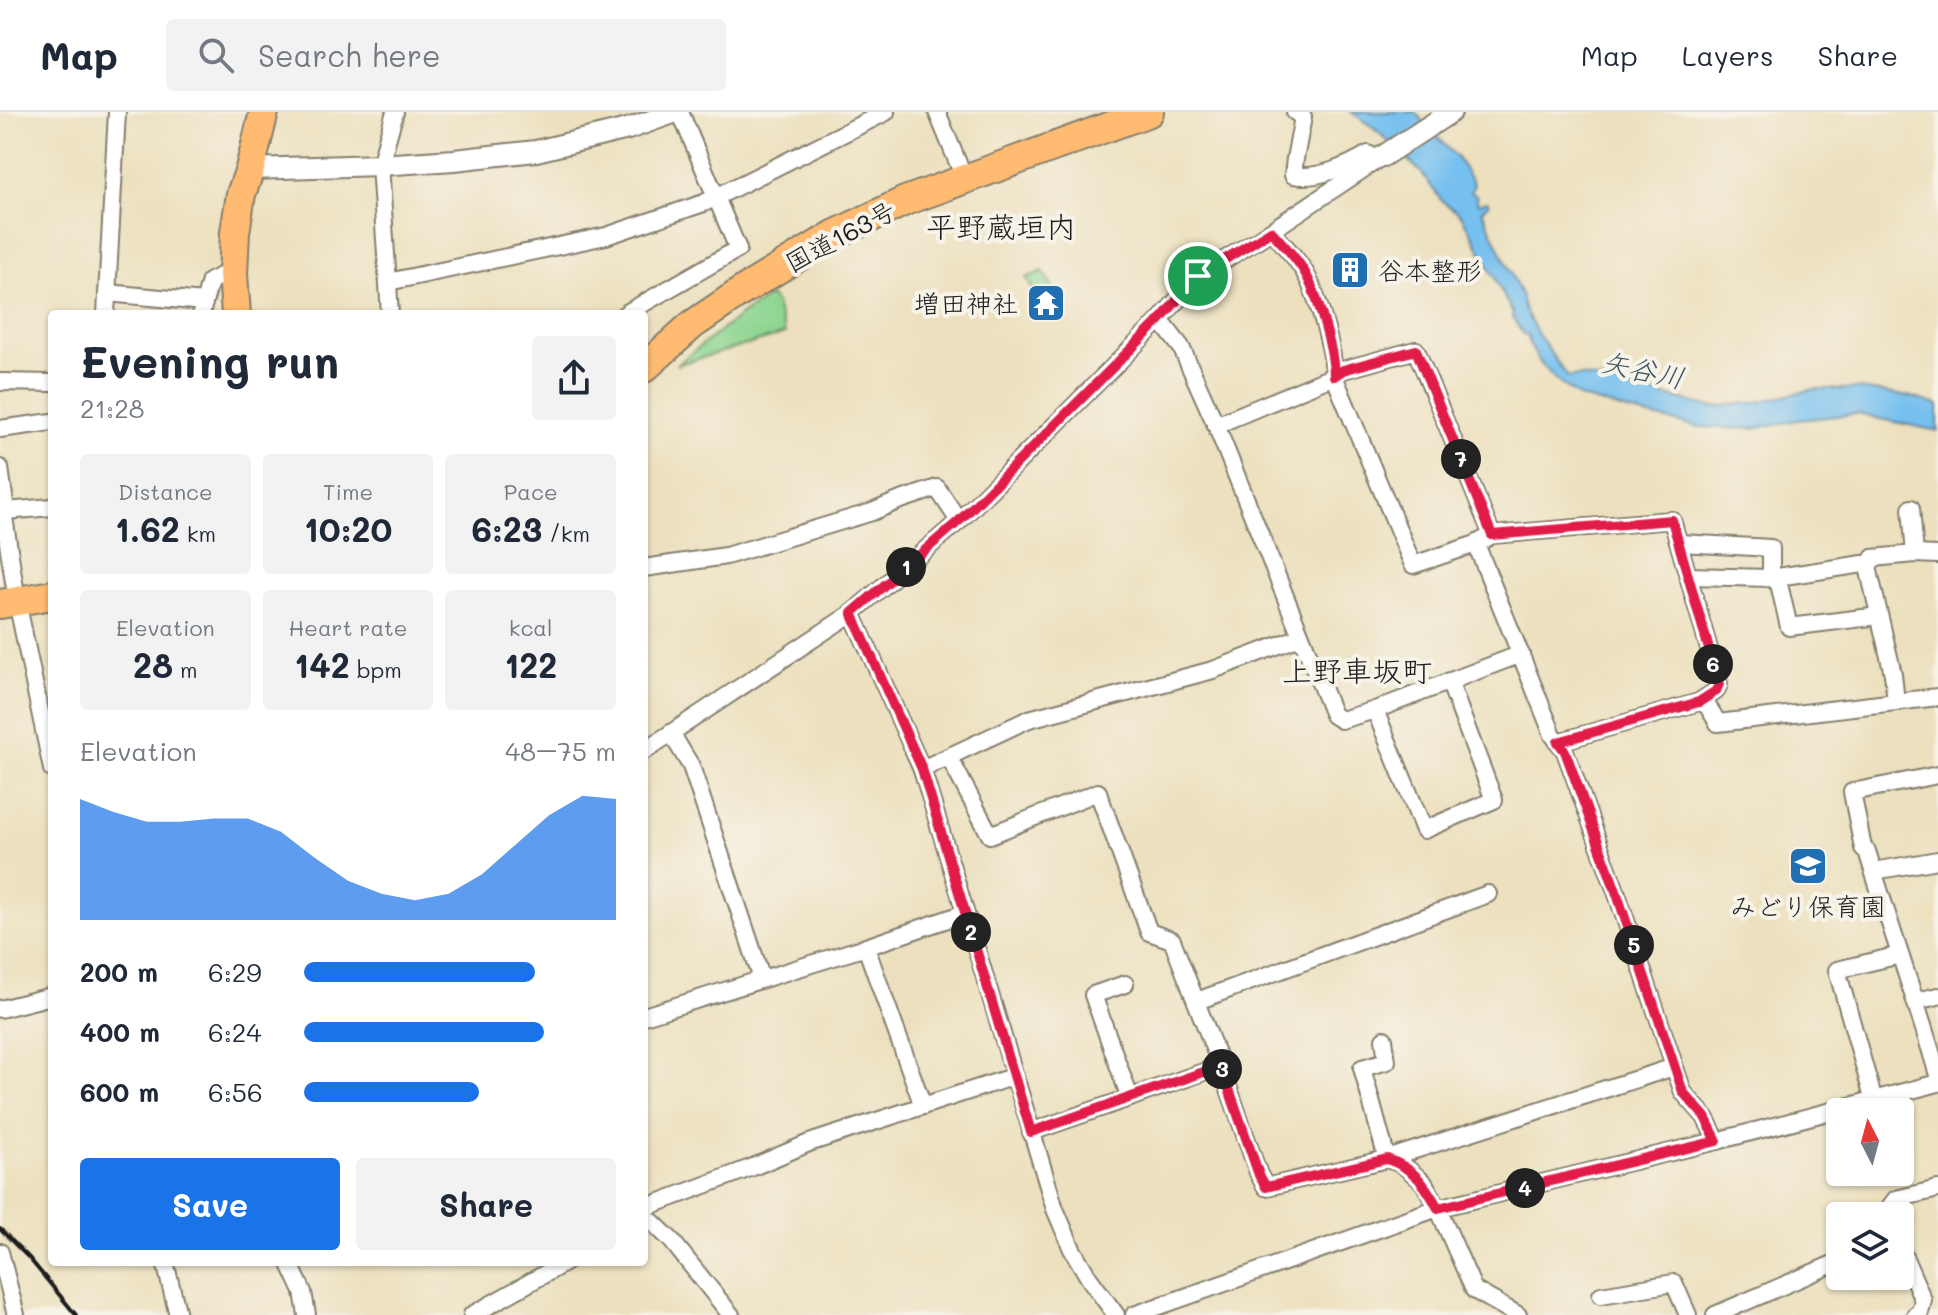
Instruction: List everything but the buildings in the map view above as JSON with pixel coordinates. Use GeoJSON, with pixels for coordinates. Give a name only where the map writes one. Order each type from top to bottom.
{"type":"FeatureCollection","features":[{"type":"Feature","properties":{"kind":"highway"},"geometry":{"type":"LineString","coordinates":[[236,310],[235,232],[241,194],[264,112]]}},
{"type":"Feature","properties":{"kind":"highway","name":"国道163号"},"geometry":{"type":"LineString","coordinates":[[648,364],[692,325],[834,235],[905,201],[1149,112]]}},
{"type":"Feature","properties":{"kind":"highway"},"geometry":{"type":"LineString","coordinates":[[8,602],[48,596]]}},
{"type":"Feature","properties":{"kind":"street"},"geometry":{"type":"LineString","coordinates":[[106,310],[117,112]]}},
{"type":"Feature","properties":{"kind":"street"},"geometry":{"type":"LineString","coordinates":[[390,310],[380,165],[395,112]]}},
{"type":"Feature","properties":{"kind":"street"},"geometry":{"type":"LineString","coordinates":[[250,169],[380,165],[502,156],[628,129],[678,112],[738,249],[632,310]]}},
{"type":"Feature","properties":{"kind":"street"},"geometry":{"type":"LineString","coordinates":[[388,282],[606,236],[704,203],[886,112]]}},
{"type":"Feature","properties":{"kind":"street"},"geometry":{"type":"LineString","coordinates":[[937,112],[965,180]]}},
{"type":"Feature","properties":{"kind":"street"},"geometry":{"type":"LineString","coordinates":[[1295,112],[1303,117],[1293,175],[1321,174],[1368,154],[1380,158]]}},
{"type":"Feature","properties":{"kind":"street"},"geometry":{"type":"LineString","coordinates":[[648,748],[852,613],[959,521],[1160,320],[1198,276],[1443,117]]}},
{"type":"Feature","properties":{"kind":"street"},"geometry":{"type":"LineString","coordinates":[[1271,231],[1290,250],[1305,273],[1323,322],[1334,376],[1413,565],[1476,544],[1492,535],[1672,520],[1719,684],[1716,691],[1699,702],[1558,742]]}},
{"type":"Feature","properties":{"kind":"street"},"geometry":{"type":"LineString","coordinates":[[107,293],[202,308],[210,281],[233,274]]}},
{"type":"Feature","properties":{"kind":"street"},"geometry":{"type":"LineString","coordinates":[[1160,320],[1181,347],[1216,425],[1333,715],[1341,720],[1375,710],[1521,654]]}},
{"type":"Feature","properties":{"kind":"street"},"geometry":{"type":"LineString","coordinates":[[1216,425],[1343,370],[1416,350],[1492,535]]}},
{"type":"Feature","properties":{"kind":"street"},"geometry":{"type":"LineString","coordinates":[[0,382],[48,383]]}},
{"type":"Feature","properties":{"kind":"street"},"geometry":{"type":"LineString","coordinates":[[0,429],[48,423]]}},
{"type":"Feature","properties":{"kind":"street"},"geometry":{"type":"LineString","coordinates":[[0,468],[8,602],[48,754]]}},
{"type":"Feature","properties":{"kind":"street"},"geometry":{"type":"LineString","coordinates":[[648,567],[726,556],[872,512],[937,488],[959,521]]}},
{"type":"Feature","properties":{"kind":"street"},"geometry":{"type":"LineString","coordinates":[[3,501],[48,507]]}},
{"type":"Feature","properties":{"kind":"street"},"geometry":{"type":"LineString","coordinates":[[1911,508],[1915,554]]}},
{"type":"Feature","properties":{"kind":"street"},"geometry":{"type":"LineString","coordinates":[[1680,543],[1771,548],[1771,578]]}},
{"type":"Feature","properties":{"kind":"street"},"geometry":{"type":"LineString","coordinates":[[1476,544],[1553,735],[1565,751],[1683,1092],[1705,1117],[1717,1141]]}},
{"type":"Feature","properties":{"kind":"street"},"geometry":{"type":"LineString","coordinates":[[1896,702],[1893,674],[1868,567],[1873,558],[1938,555]]}},
{"type":"Feature","properties":{"kind":"street"},"geometry":{"type":"LineString","coordinates":[[1689,576],[1771,578],[1863,564],[1868,567]]}},
{"type":"Feature","properties":{"kind":"street"},"geometry":{"type":"LineString","coordinates":[[1771,578],[1779,584],[1789,627],[1879,616]]}},
{"type":"Feature","properties":{"kind":"street"},"geometry":{"type":"LineString","coordinates":[[852,613],[922,769],[1055,1209],[1072,1249],[1116,1315]]}},
{"type":"Feature","properties":{"kind":"street"},"geometry":{"type":"LineString","coordinates":[[922,769],[1029,719],[1213,670],[1300,637]]}},
{"type":"Feature","properties":{"kind":"street"},"geometry":{"type":"LineString","coordinates":[[1375,710],[1424,830],[1494,800],[1449,681]]}},
{"type":"Feature","properties":{"kind":"street"},"geometry":{"type":"LineString","coordinates":[[1699,702],[1707,705],[1718,723],[1938,697]]}},
{"type":"Feature","properties":{"kind":"street"},"geometry":{"type":"LineString","coordinates":[[671,733],[691,766],[762,979]]}},
{"type":"Feature","properties":{"kind":"street"},"geometry":{"type":"LineString","coordinates":[[949,757],[990,835],[1098,792],[1149,932],[1172,940],[1266,1187],[1387,1159],[1674,1067]]}},
{"type":"Feature","properties":{"kind":"street"},"geometry":{"type":"LineString","coordinates":[[1938,775],[1852,792],[1863,848],[1874,871],[1938,1075]]}},
{"type":"Feature","properties":{"kind":"street"},"geometry":{"type":"LineString","coordinates":[[1874,871],[1938,860]]}},
{"type":"Feature","properties":{"kind":"street"},"geometry":{"type":"LineString","coordinates":[[1197,1001],[1488,894]]}},
{"type":"Feature","properties":{"kind":"street"},"geometry":{"type":"LineString","coordinates":[[648,1015],[965,913]]}},
{"type":"Feature","properties":{"kind":"street"},"geometry":{"type":"LineString","coordinates":[[866,947],[923,1106]]}},
{"type":"Feature","properties":{"kind":"street"},"geometry":{"type":"LineString","coordinates":[[1873,1098],[1837,970],[1900,955]]}},
{"type":"Feature","properties":{"kind":"street"},"geometry":{"type":"LineString","coordinates":[[1125,984],[1093,995],[1130,1098]]}},
{"type":"Feature","properties":{"kind":"street"},"geometry":{"type":"LineString","coordinates":[[1916,1001],[1938,996]]}},
{"type":"Feature","properties":{"kind":"street"},"geometry":{"type":"LineString","coordinates":[[0,1009],[48,997]]}},
{"type":"Feature","properties":{"kind":"street"},"geometry":{"type":"LineString","coordinates":[[1384,1039],[1387,1061],[1362,1068],[1387,1159]]}},
{"type":"Feature","properties":{"kind":"street"},"geometry":{"type":"LineString","coordinates":[[1031,1132],[1221,1066]]}},
{"type":"Feature","properties":{"kind":"street"},"geometry":{"type":"LineString","coordinates":[[648,1206],[809,1143],[1015,1076]]}},
{"type":"Feature","properties":{"kind":"street"},"geometry":{"type":"LineString","coordinates":[[1885,1098],[1938,1083]]}},
{"type":"Feature","properties":{"kind":"street"},"geometry":{"type":"LineString","coordinates":[[1134,1315],[1438,1208],[1826,1113]]}},
{"type":"Feature","properties":{"kind":"street"},"geometry":{"type":"LineString","coordinates":[[1387,1159],[1402,1164],[1424,1183],[1474,1290],[1518,1315]]}},
{"type":"Feature","properties":{"kind":"street"},"geometry":{"type":"LineString","coordinates":[[1894,1202],[1938,1189]]}},
{"type":"Feature","properties":{"kind":"street"},"geometry":{"type":"LineString","coordinates":[[648,1218],[671,1240],[731,1315]]}},
{"type":"Feature","properties":{"kind":"street"},"geometry":{"type":"LineString","coordinates":[[0,1252],[16,1315]]}},
{"type":"Feature","properties":{"kind":"street"},"geometry":{"type":"LineString","coordinates":[[166,1266],[178,1315]]}},
{"type":"Feature","properties":{"kind":"street"},"geometry":{"type":"LineString","coordinates":[[291,1266],[303,1292],[307,1315]]}},
{"type":"Feature","properties":{"kind":"street"},"geometry":{"type":"LineString","coordinates":[[472,1315],[559,1266]]}},
{"type":"Feature","properties":{"kind":"street"},"geometry":{"type":"LineString","coordinates":[[1715,1315],[1826,1267]]}},
{"type":"Feature","properties":{"kind":"street"},"geometry":{"type":"LineString","coordinates":[[1914,1279],[1923,1300],[1920,1312],[1915,1315]]}},
{"type":"Feature","properties":{"kind":"street"},"geometry":{"type":"LineString","coordinates":[[1601,1295],[1674,1283],[1688,1315]]}},
{"type":"Feature","properties":{"kind":"green space"},"geometry":{"type":"Polygon","coordinates":[[[1043,271],[1063,306],[1048,315],[1026,278],[1043,271]]]}},
{"type":"Feature","properties":{"kind":"green space"},"geometry":{"type":"Polygon","coordinates":[[[770,296],[775,302],[785,334],[676,365],[742,314],[770,296]]]}},
{"type":"Feature","properties":{"kind":"water"},"geometry":{"type":"Polygon","coordinates":[[[1351,112],[1415,112],[1457,158],[1474,184],[1471,192],[1476,195],[1478,204],[1487,201],[1489,204],[1482,210],[1527,314],[1568,377],[1582,376],[1712,407],[1758,402],[1815,389],[1858,389],[1908,396],[1938,405],[1938,431],[1857,414],[1798,420],[1753,429],[1699,427],[1579,397],[1558,382],[1541,364],[1529,344],[1528,335],[1523,334],[1512,317],[1461,215],[1441,200],[1421,172],[1374,128],[1351,112]]]}},
{"type":"Feature","properties":{"kind":"railway"},"geometry":{"type":"LineString","coordinates":[[0,1229],[29,1258],[76,1315]]}},
{"type":"Feature","properties":{"kind":"place","name":"谷本整形"},"geometry":{"type":"Point","coordinates":[1350,270]}},
{"type":"Feature","properties":{"kind":"place","name":"増田神社"},"geometry":{"type":"Point","coordinates":[1046,303]}},
{"type":"Feature","properties":{"kind":"place","name":"みどり保育園"},"geometry":{"type":"Point","coordinates":[1808,866]}},
{"type":"Feature","properties":{"kind":"district","name":"平野蔵垣内"},"geometry":{"type":"Point","coordinates":[1001,226]}},
{"type":"Feature","properties":{"kind":"district","name":"上野車坂町"},"geometry":{"type":"Point","coordinates":[1357,670]}},
{"type":"Feature","properties":{"kind":"route"},"geometry":{"type":"LineString","coordinates":[[1271,231],[1290,250],[1305,273],[1323,322],[1334,376],[1343,370],[1416,350],[1492,535],[1672,520],[1719,684],[1716,691],[1699,702],[1558,742],[1565,751],[1617,894],[1683,1092],[1705,1117],[1717,1141],[1438,1208],[1424,1183],[1402,1164],[1387,1159],[1266,1187],[1221,1066],[1031,1132],[922,769],[852,613],[959,521],[1160,320],[1198,276],[1271,231]]}},
{"type":"Feature","properties":{"kind":"water label","name":"矢谷川"},"geometry":{"type":"Point","coordinates":[1643,369]}}]}
